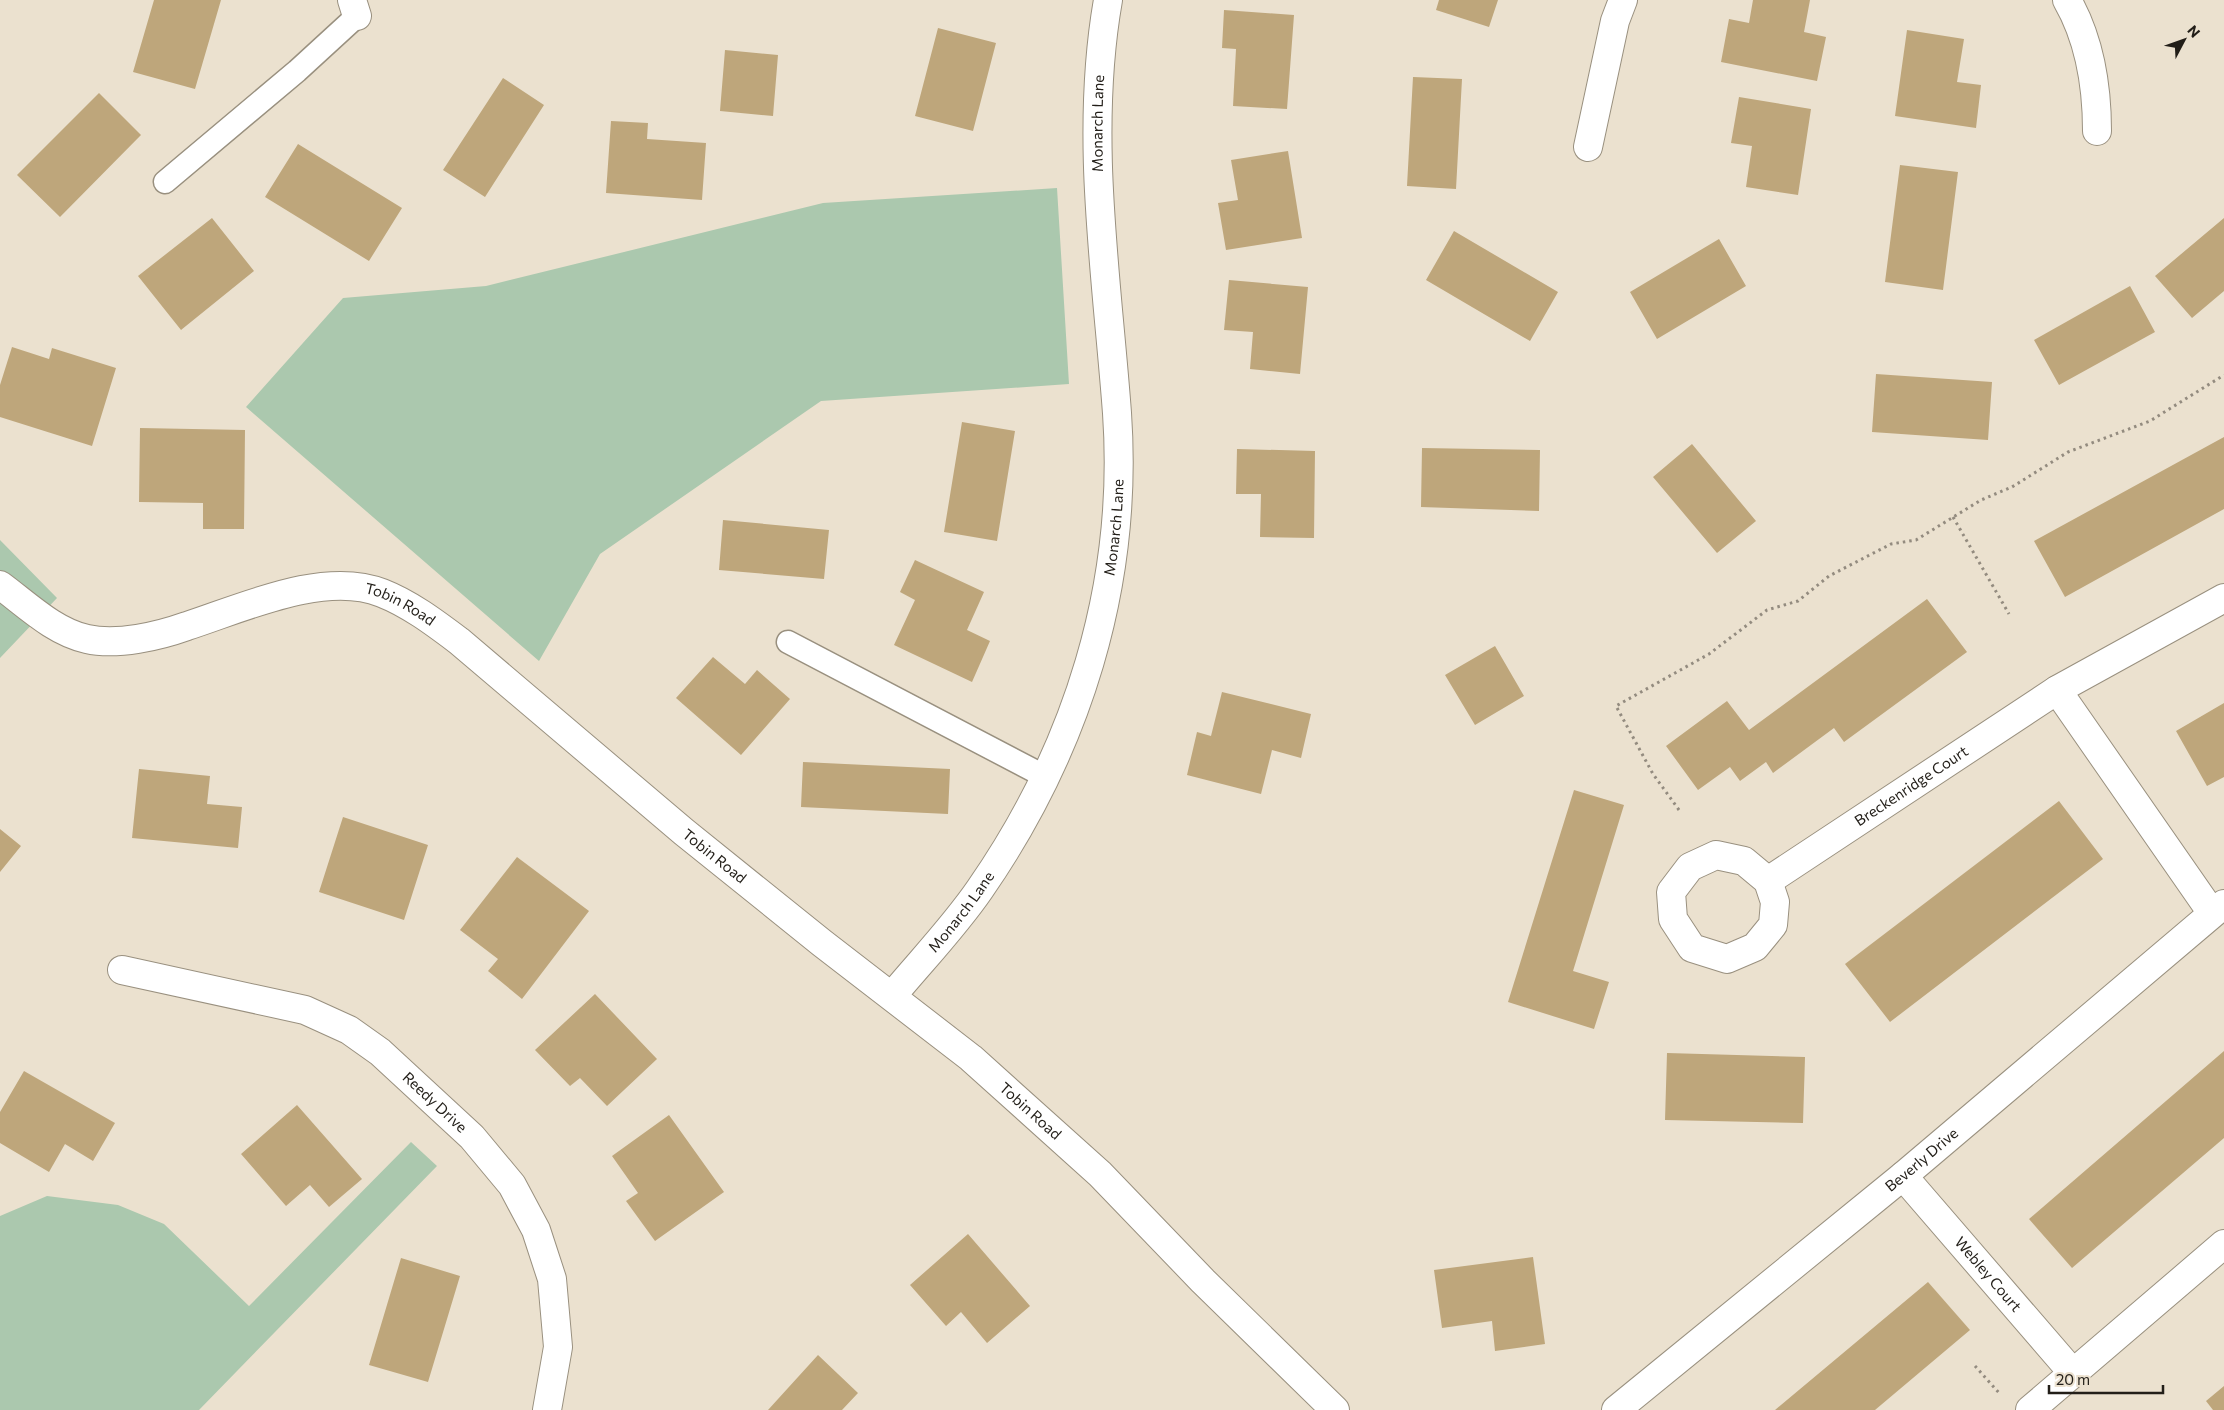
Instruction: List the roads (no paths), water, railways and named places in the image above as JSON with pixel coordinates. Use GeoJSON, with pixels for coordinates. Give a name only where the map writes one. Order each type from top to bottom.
{"type":"FeatureCollection","features":[{"type":"Feature","properties":{"kind":"street","name":"Monarch Lane"},"geometry":{"type":"LineString","coordinates":[[892,996],[979,891],[1027,814],[1062,744],[1090,663],[1110,575],[1118,510],[1117,418],[1102,218],[1098,118],[1104,25],[1108,0]]}},
{"type":"Feature","properties":{"kind":"street"},"geometry":{"type":"LineString","coordinates":[[1588,147],[1615,21],[1624,0]]}},
{"type":"Feature","properties":{"kind":"street"},"geometry":{"type":"LineString","coordinates":[[2067,0],[2075,14],[2090,57],[2097,103],[2096,131]]}},
{"type":"Feature","properties":{"kind":"street","name":"Tobin Road"},"geometry":{"type":"LineString","coordinates":[[0,585],[60,629],[87,639],[130,640],[171,632],[278,596],[333,586],[364,588],[382,593],[426,616],[459,641],[684,832],[822,943],[971,1058],[1100,1174],[1203,1281],[1335,1410]]}},
{"type":"Feature","properties":{"kind":"street","name":"Breckenridge Court"},"geometry":{"type":"LineString","coordinates":[[1768,880],[2057,690],[2224,598]]}},
{"type":"Feature","properties":{"kind":"street"},"geometry":{"type":"LineString","coordinates":[[2057,690],[2218,909]]}},
{"type":"Feature","properties":{"kind":"street","name":"Beverly Drive"},"geometry":{"type":"LineString","coordinates":[[1616,1410],[1903,1176],[2218,909]]}},
{"type":"Feature","properties":{"kind":"street","name":"Reedy Drive"},"geometry":{"type":"LineString","coordinates":[[122,970],[305,1010],[349,1030],[380,1052],[472,1137],[512,1185],[536,1230],[552,1279],[558,1348],[547,1410]]}},
{"type":"Feature","properties":{"kind":"street","name":"Webley Court"},"geometry":{"type":"LineString","coordinates":[[1903,1176],[2073,1373]]}},
{"type":"Feature","properties":{"kind":"street"},"geometry":{"type":"LineString","coordinates":[[2030,1410],[2224,1244]]}},
{"type":"Feature","properties":{"kind":"lane"},"geometry":{"type":"LineString","coordinates":[[165,182],[297,71],[354,8]]}},
{"type":"Feature","properties":{"kind":"lane"},"geometry":{"type":"LineString","coordinates":[[788,642],[1046,777]]}}]}
